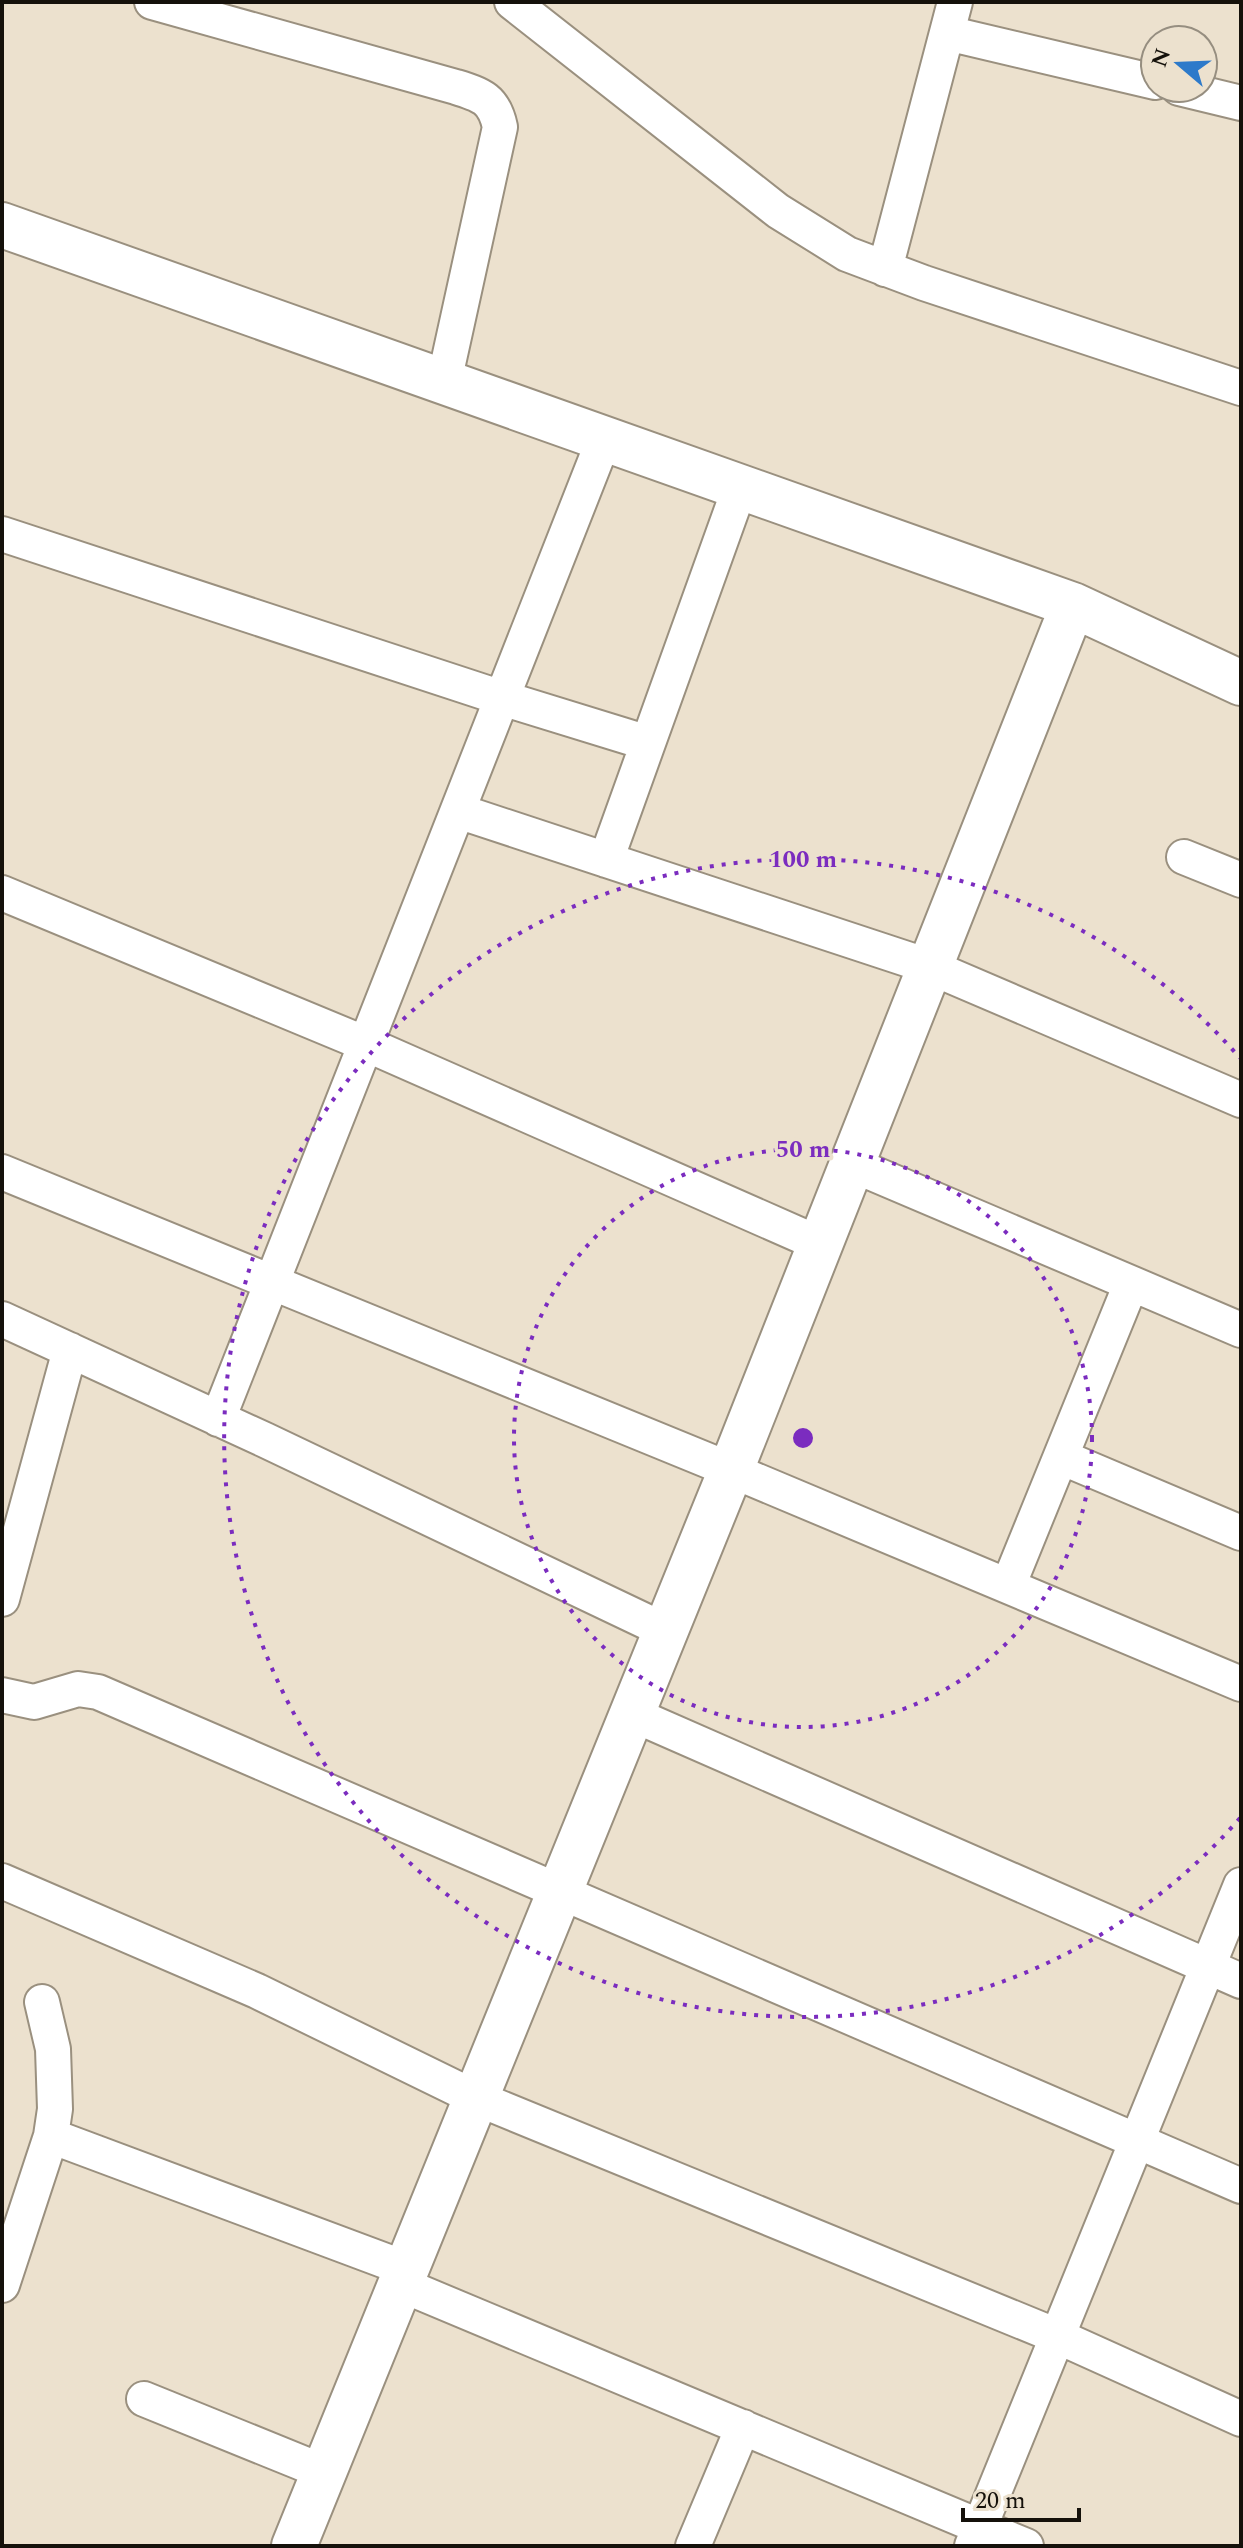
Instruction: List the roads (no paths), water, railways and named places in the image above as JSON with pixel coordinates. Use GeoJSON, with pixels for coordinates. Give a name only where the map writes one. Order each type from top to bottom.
{"type":"FeatureCollection","features":[{"type":"Feature","properties":{"kind":"street"},"geometry":{"type":"LineString","coordinates":[[152,2],[456,87],[481,95],[496,110],[500,127],[444,382]]}},
{"type":"Feature","properties":{"kind":"street"},"geometry":{"type":"LineString","coordinates":[[512,2],[778,211],[847,254],[1241,388]]}},
{"type":"Feature","properties":{"kind":"street"},"geometry":{"type":"LineString","coordinates":[[885,269],[951,17],[1139,77]]}},
{"type":"Feature","properties":{"kind":"street"},"geometry":{"type":"LineString","coordinates":[[1219,98],[1241,103]]}},
{"type":"Feature","properties":{"kind":"street"},"geometry":{"type":"LineString","coordinates":[[2,225],[1073,605],[1241,683]]}},
{"type":"Feature","properties":{"kind":"street"},"geometry":{"type":"LineString","coordinates":[[218,1419],[604,439]]}},
{"type":"Feature","properties":{"kind":"street"},"geometry":{"type":"LineString","coordinates":[[606,860],[740,487]]}},
{"type":"Feature","properties":{"kind":"street"},"geometry":{"type":"LineString","coordinates":[[2,534],[648,743]]}},
{"type":"Feature","properties":{"kind":"street"},"geometry":{"type":"LineString","coordinates":[[294,2546],[731,1470],[1073,605]]}},
{"type":"Feature","properties":{"kind":"street"},"geometry":{"type":"LineString","coordinates":[[458,811],[928,966],[1241,1100]]}},
{"type":"Feature","properties":{"kind":"street"},"geometry":{"type":"LineString","coordinates":[[1184,857],[1241,880]]}},
{"type":"Feature","properties":{"kind":"street"},"geometry":{"type":"LineString","coordinates":[[2,893],[366,1044],[820,1244]]}},
{"type":"Feature","properties":{"kind":"street"},"geometry":{"type":"LineString","coordinates":[[851,1164],[1241,1330]]}},
{"type":"Feature","properties":{"kind":"street"},"geometry":{"type":"LineString","coordinates":[[2,1172],[731,1470],[1241,1684]]}},
{"type":"Feature","properties":{"kind":"street"},"geometry":{"type":"LineString","coordinates":[[1008,1586],[1131,1284]]}},
{"type":"Feature","properties":{"kind":"street"},"geometry":{"type":"LineString","coordinates":[[2,1319],[666,1631]]}},
{"type":"Feature","properties":{"kind":"street"},"geometry":{"type":"LineString","coordinates":[[2,1599],[10,1535],[70,1350]]}},
{"type":"Feature","properties":{"kind":"street"},"geometry":{"type":"LineString","coordinates":[[1061,1457],[1241,1533]]}},
{"type":"Feature","properties":{"kind":"street"},"geometry":{"type":"LineString","coordinates":[[2,1695],[34,1702],[78,1689],[98,1692],[1241,2186]]}},
{"type":"Feature","properties":{"kind":"street"},"geometry":{"type":"LineString","coordinates":[[632,1714],[1241,1981]]}},
{"type":"Feature","properties":{"kind":"street"},"geometry":{"type":"LineString","coordinates":[[2,1881],[257,1991],[476,2098],[1057,2336],[1241,2419]]}},
{"type":"Feature","properties":{"kind":"street"},"geometry":{"type":"LineString","coordinates":[[976,2536],[1241,1885]]}},
{"type":"Feature","properties":{"kind":"street"},"geometry":{"type":"LineString","coordinates":[[4,2275],[51,2136],[55,2109],[53,2049],[42,2002]]}},
{"type":"Feature","properties":{"kind":"street"},"geometry":{"type":"LineString","coordinates":[[51,2136],[403,2276],[743,2427],[976,2536],[1026,2546]]}},
{"type":"Feature","properties":{"kind":"street"},"geometry":{"type":"LineString","coordinates":[[144,2399],[324,2472]]}},
{"type":"Feature","properties":{"kind":"street"},"geometry":{"type":"LineString","coordinates":[[693,2546],[743,2427]]}}]}
